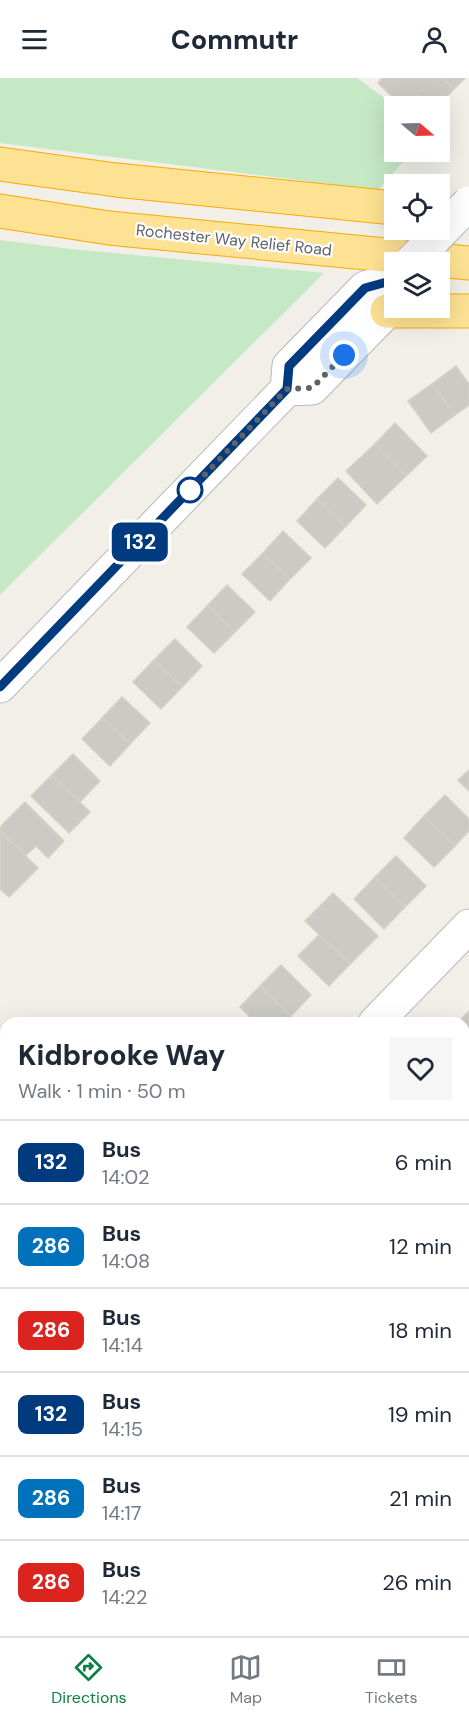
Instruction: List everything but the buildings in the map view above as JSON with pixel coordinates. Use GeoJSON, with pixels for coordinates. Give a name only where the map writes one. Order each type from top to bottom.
{"type":"FeatureCollection","features":[{"type":"Feature","properties":{"kind":"highway"},"geometry":{"type":"LineString","coordinates":[[0,164],[116,180],[384,207]]}},
{"type":"Feature","properties":{"kind":"highway","name":"Rochester Way Relief Road"},"geometry":{"type":"LineString","coordinates":[[0,211],[110,228],[469,263]]}},
{"type":"Feature","properties":{"kind":"highway"},"geometry":{"type":"LineString","coordinates":[[450,213],[469,215]]}},
{"type":"Feature","properties":{"kind":"highway"},"geometry":{"type":"LineString","coordinates":[[450,306],[469,311]]}},
{"type":"Feature","properties":{"kind":"street"},"geometry":{"type":"LineString","coordinates":[[421,252],[469,203]]}},
{"type":"Feature","properties":{"kind":"street"},"geometry":{"type":"LineString","coordinates":[[0,687],[287,389],[312,388],[384,300]]}},
{"type":"Feature","properties":{"kind":"street"},"geometry":{"type":"LineString","coordinates":[[381,1017],[469,926]]}},
{"type":"Feature","properties":{"kind":"green space"},"geometry":{"type":"Polygon","coordinates":[[[0,78],[357,78],[384,98],[384,162],[403,162],[392,174],[384,174],[384,183],[378,190],[0,143],[0,78]]]}},
{"type":"Feature","properties":{"kind":"green space"},"geometry":{"type":"Polygon","coordinates":[[[0,240],[324,273],[0,595],[0,240]]]}},
{"type":"Feature","properties":{"kind":"bus line","name":"132"},"geometry":{"type":"LineString","coordinates":[[0,687],[287,389],[289,366],[365,288],[384,283]]}},
{"type":"Feature","properties":{"kind":"route"},"geometry":{"type":"LineString","coordinates":[[190,490],[287,389],[312,388],[344,355]]}}]}
